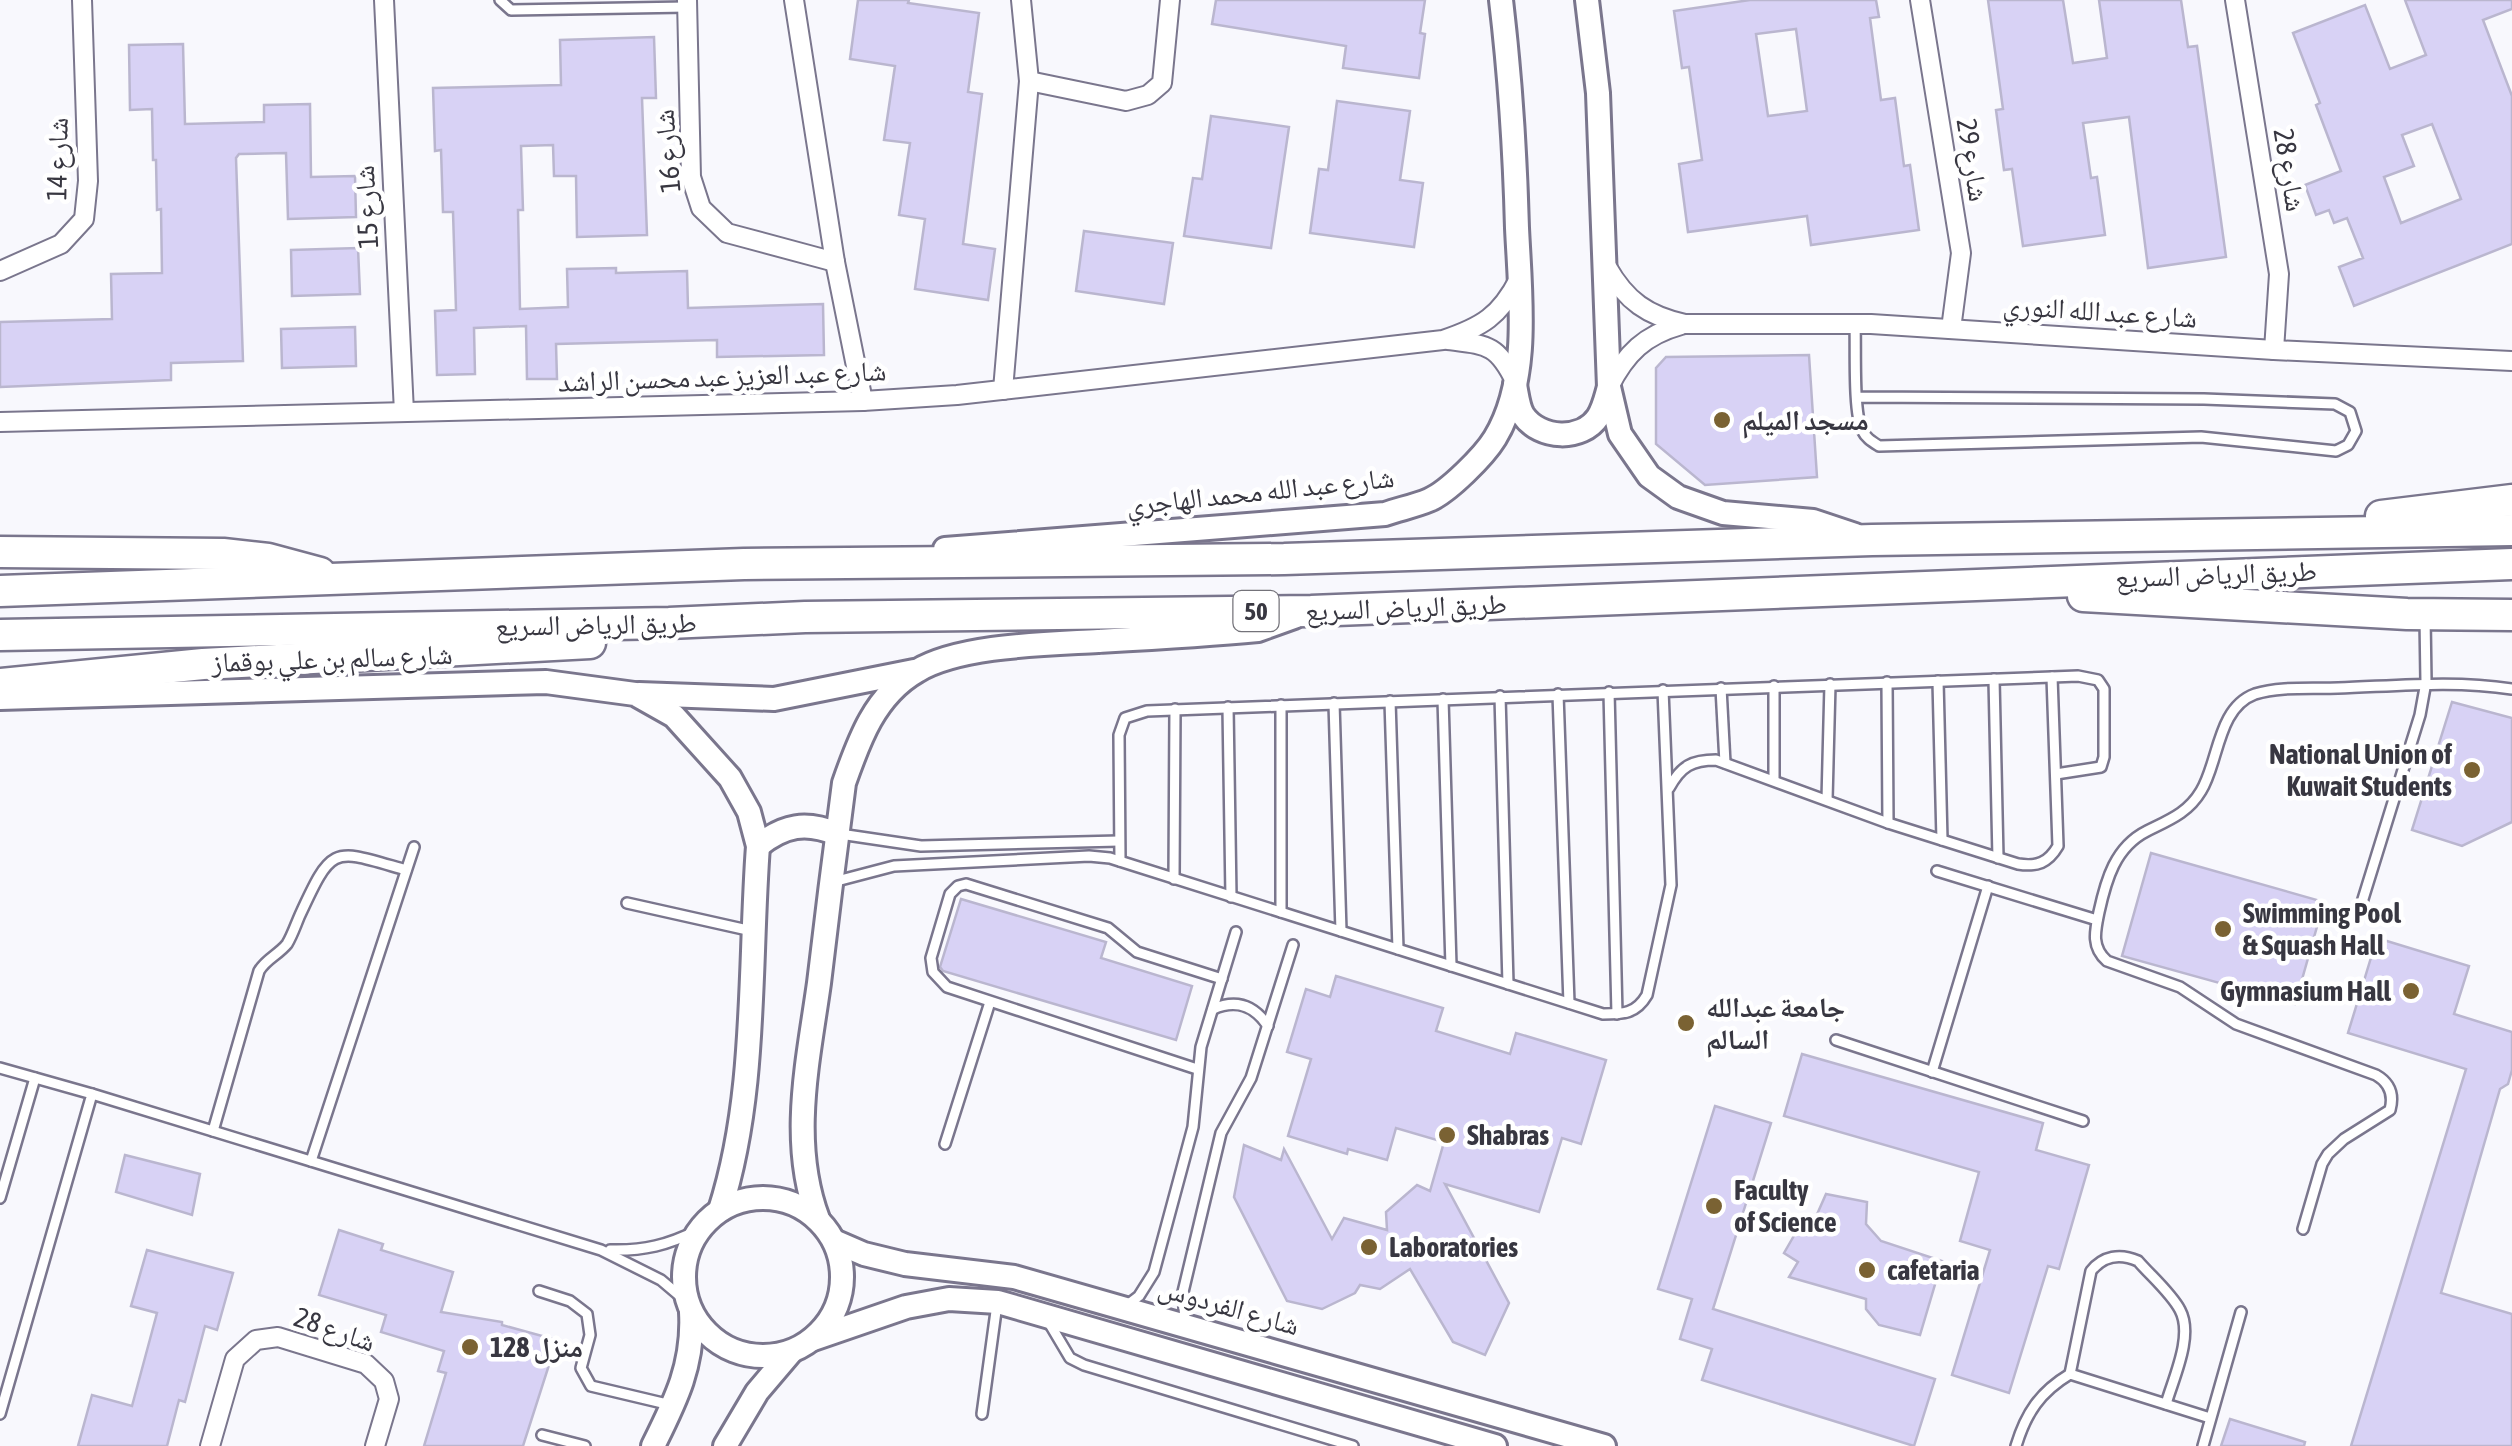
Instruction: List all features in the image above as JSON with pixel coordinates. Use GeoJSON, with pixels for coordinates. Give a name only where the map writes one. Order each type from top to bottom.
{"type":"FeatureCollection","features":[{"type":"Feature","properties":{"kind":"highway"},"geometry":{"type":"LineString","coordinates":[[2234,534],[2512,500]]}},
{"type":"Feature","properties":{"kind":"highway","name":"طريق الرياض السريع"},"geometry":{"type":"LineString","coordinates":[[0,591],[744,564],[1284,559],[1872,540],[2512,530]]}},
{"type":"Feature","properties":{"kind":"highway"},"geometry":{"type":"LineString","coordinates":[[0,552],[222,554],[268,559],[347,581]]}},
{"type":"Feature","properties":{"kind":"highway","name":"طريق الرياض السريع"},"geometry":{"type":"LineString","coordinates":[[0,634],[668,623],[805,616],[1311,611],[2512,564]]}},
{"type":"Feature","properties":{"kind":"highway"},"geometry":{"type":"LineString","coordinates":[[1940,585],[2190,604],[2512,615]]}},
{"type":"Feature","properties":{"kind":"highway"},"geometry":{"type":"LineString","coordinates":[[0,684],[203,664],[579,645],[620,640],[668,623]]}},
{"type":"Feature","properties":{"kind":"main road","name":"شارع عبد الله محمد الهاجري"},"geometry":{"type":"LineString","coordinates":[[744,564],[1385,514],[1433,499],[1495,439],[1515,381],[1520,331],[1519,279],[1513,105],[1502,0]]}},
{"type":"Feature","properties":{"kind":"main road"},"geometry":{"type":"LineString","coordinates":[[1587,0],[1598,93],[1609,387],[1620,434],[1648,476],[1678,497],[1723,512],[1812,521],[1872,540]]}},
{"type":"Feature","properties":{"kind":"main road"},"geometry":{"type":"LineString","coordinates":[[1515,381],[1522,414],[1550,434],[1568,435],[1584,430],[1597,419],[1609,387]]}},
{"type":"Feature","properties":{"kind":"main road"},"geometry":{"type":"LineString","coordinates":[[635,694],[774,699],[918,670],[971,653],[1024,645],[1258,630],[1311,611]]}},
{"type":"Feature","properties":{"kind":"main road"},"geometry":{"type":"LineString","coordinates":[[813,1339],[826,1326],[841,1294],[842,1276],[834,1241],[818,1219],[809,1196],[802,1156],[804,1088],[844,784],[859,740],[880,702],[918,670]]}},
{"type":"Feature","properties":{"kind":"main road","name":"شارع سالم بن علي بوقماز"},"geometry":{"type":"LineString","coordinates":[[0,698],[546,682],[635,694],[674,716],[730,778],[749,812],[758,846],[742,1104],[730,1179],[720,1210]]}},
{"type":"Feature","properties":{"kind":"main road"},"geometry":{"type":"LineString","coordinates":[[758,846],[774,832],[795,826],[817,826],[837,834]]}},
{"type":"Feature","properties":{"kind":"main road"},"geometry":{"type":"LineString","coordinates":[[654,1446],[674,1405],[693,1344],[683,1277],[687,1253],[698,1230],[720,1210],[752,1198],[770,1198],[804,1208],[818,1219]]}},
{"type":"Feature","properties":{"kind":"main road","name":"شارع الفردوس"},"geometry":{"type":"LineString","coordinates":[[834,1241],[864,1254],[906,1264],[1014,1277],[1604,1446]]}},
{"type":"Feature","properties":{"kind":"main road"},"geometry":{"type":"LineString","coordinates":[[725,1446],[757,1392],[791,1352],[813,1339],[906,1307],[948,1299],[998,1302],[1044,1314],[1495,1446]]}},
{"type":"Feature","properties":{"kind":"main road"},"geometry":{"type":"LineString","coordinates":[[689,1307],[709,1336],[733,1352],[762,1357],[791,1352]]}},
{"type":"Feature","properties":{"kind":"street","name":"شارع 14"},"geometry":{"type":"LineString","coordinates":[[0,271],[60,244],[84,219],[88,181],[82,0]]}},
{"type":"Feature","properties":{"kind":"street","name":"شارع 15"},"geometry":{"type":"LineString","coordinates":[[384,0],[404,412]]}},
{"type":"Feature","properties":{"kind":"street"},"geometry":{"type":"LineString","coordinates":[[794,0],[835,262],[864,401]]}},
{"type":"Feature","properties":{"kind":"street"},"geometry":{"type":"LineString","coordinates":[[1003,390],[1029,81],[1021,0]]}},
{"type":"Feature","properties":{"kind":"street"},"geometry":{"type":"LineString","coordinates":[[1029,81],[1126,102],[1148,96],[1162,84],[1170,0]]}},
{"type":"Feature","properties":{"kind":"street","name":"شارع 29"},"geometry":{"type":"LineString","coordinates":[[1920,0],[1960,253],[1952,330]]}},
{"type":"Feature","properties":{"kind":"street","name":"شارع 28"},"geometry":{"type":"LineString","coordinates":[[2235,0],[2279,274],[2274,350]]}},
{"type":"Feature","properties":{"kind":"street","name":"شارع 16"},"geometry":{"type":"LineString","coordinates":[[687,4],[692,177],[701,208],[727,232],[835,262]]}},
{"type":"Feature","properties":{"kind":"street","name":"شارع عبد الله النوري"},"geometry":{"type":"LineString","coordinates":[[1606,266],[1618,288],[1637,306],[1660,318],[1685,324],[1855,324],[2512,361]]}},
{"type":"Feature","properties":{"kind":"street","name":"شارع عبد العزيز عبد محسن الراشد"},"geometry":{"type":"LineString","coordinates":[[1443,340],[1488,321],[1507,302],[1519,279]]}},
{"type":"Feature","properties":{"kind":"street","name":"شارع عبد الله النوري"},"geometry":{"type":"LineString","coordinates":[[1609,387],[1638,344],[1660,331],[1685,324]]}},
{"type":"Feature","properties":{"kind":"street","name":"شارع عبد العزيز عبد محسن الراشد"},"geometry":{"type":"LineString","coordinates":[[0,422],[864,401],[1003,390],[1443,340],[1491,348],[1503,356],[1515,381]]}},
{"type":"Feature","properties":{"kind":"street","name":"شارع 28"},"geometry":{"type":"LineString","coordinates":[[210,1446],[235,1358],[256,1340],[278,1337],[366,1364],[384,1381],[389,1399],[375,1446]]}},
{"type":"Feature","properties":{"kind":"lane"},"geometry":{"type":"LineString","coordinates":[[500,0],[511,10],[687,4]]}},
{"type":"Feature","properties":{"kind":"lane"},"geometry":{"type":"LineString","coordinates":[[1855,324],[1859,422],[1863,434],[1879,446],[2202,437],[2336,451],[2348,446],[2356,431],[2350,412],[2335,404],[1858,396]]}},
{"type":"Feature","properties":{"kind":"lane"},"geometry":{"type":"LineString","coordinates":[[2359,912],[2420,715],[2426,682],[2425,614]]}},
{"type":"Feature","properties":{"kind":"lane"},"geometry":{"type":"LineString","coordinates":[[1668,791],[1690,762],[1725,763],[1888,823],[2030,866],[2052,857],[2058,846],[2052,677]]}},
{"type":"Feature","properties":{"kind":"lane"},"geometry":{"type":"LineString","coordinates":[[1120,861],[1120,727],[1135,712],[1886,682],[2052,677],[2098,680],[2104,690],[2102,768],[2056,774]]}},
{"type":"Feature","properties":{"kind":"lane"},"geometry":{"type":"LineString","coordinates":[[1994,679],[1998,858]]}},
{"type":"Feature","properties":{"kind":"lane"},"geometry":{"type":"LineString","coordinates":[[1938,681],[1942,840]]}},
{"type":"Feature","properties":{"kind":"lane"},"geometry":{"type":"LineString","coordinates":[[1886,682],[1888,823]]}},
{"type":"Feature","properties":{"kind":"lane"},"geometry":{"type":"LineString","coordinates":[[2303,1229],[2322,1164],[2335,1146],[2390,1110],[2389,1087],[2376,1075],[2236,1024],[2180,986],[2107,961],[2095,944],[2105,885],[2116,858],[2134,839],[2185,812],[2196,801],[2206,784],[2229,718],[2246,698],[2274,690],[2426,682],[2512,689]]}},
{"type":"Feature","properties":{"kind":"lane"},"geometry":{"type":"LineString","coordinates":[[1827,800],[1830,684]]}},
{"type":"Feature","properties":{"kind":"lane"},"geometry":{"type":"LineString","coordinates":[[1774,686],[1774,780]]}},
{"type":"Feature","properties":{"kind":"lane"},"geometry":{"type":"LineString","coordinates":[[1721,688],[1725,763]]}},
{"type":"Feature","properties":{"kind":"lane"},"geometry":{"type":"LineString","coordinates":[[831,882],[894,866],[1090,856],[1120,861],[1602,1014],[1617,1014],[1641,1006],[1648,995],[1671,885],[1663,690]]}},
{"type":"Feature","properties":{"kind":"lane"},"geometry":{"type":"LineString","coordinates":[[1609,692],[1617,1014]]}},
{"type":"Feature","properties":{"kind":"lane"},"geometry":{"type":"LineString","coordinates":[[1558,694],[1569,1003]]}},
{"type":"Feature","properties":{"kind":"lane"},"geometry":{"type":"LineString","coordinates":[[1500,696],[1508,984]]}},
{"type":"Feature","properties":{"kind":"lane"},"geometry":{"type":"LineString","coordinates":[[1442,699],[1451,966]]}},
{"type":"Feature","properties":{"kind":"lane"},"geometry":{"type":"LineString","coordinates":[[1390,701],[1398,949]]}},
{"type":"Feature","properties":{"kind":"lane"},"geometry":{"type":"LineString","coordinates":[[1334,703],[1341,931]]}},
{"type":"Feature","properties":{"kind":"lane"},"geometry":{"type":"LineString","coordinates":[[1281,705],[1282,912]]}},
{"type":"Feature","properties":{"kind":"lane"},"geometry":{"type":"LineString","coordinates":[[1228,708],[1232,897]]}},
{"type":"Feature","properties":{"kind":"lane"},"geometry":{"type":"LineString","coordinates":[[1174,879],[1175,710]]}},
{"type":"Feature","properties":{"kind":"lane"},"geometry":{"type":"LineString","coordinates":[[837,834],[921,846],[1120,840]]}},
{"type":"Feature","properties":{"kind":"lane"},"geometry":{"type":"LineString","coordinates":[[311,1161],[414,847]]}},
{"type":"Feature","properties":{"kind":"lane"},"geometry":{"type":"LineString","coordinates":[[213,1131],[259,972],[266,960],[286,944],[330,860],[340,854],[357,856],[406,870]]}},
{"type":"Feature","properties":{"kind":"lane"},"geometry":{"type":"LineString","coordinates":[[1937,871],[2097,920]]}},
{"type":"Feature","properties":{"kind":"lane"},"geometry":{"type":"LineString","coordinates":[[1198,1068],[947,987],[936,978],[931,965],[950,894],[962,884],[1108,928],[1137,952],[1222,979]]}},
{"type":"Feature","properties":{"kind":"lane"},"geometry":{"type":"LineString","coordinates":[[1932,1072],[1988,886]]}},
{"type":"Feature","properties":{"kind":"lane"},"geometry":{"type":"LineString","coordinates":[[627,902],[752,931]]}},
{"type":"Feature","properties":{"kind":"lane"},"geometry":{"type":"LineString","coordinates":[[1124,1308],[1140,1296],[1154,1272],[1193,1127],[1198,1068],[1212,1009],[1236,932]]}},
{"type":"Feature","properties":{"kind":"lane"},"geometry":{"type":"LineString","coordinates":[[1185,1325],[1183,1292],[1221,1133],[1246,1091],[1294,945]]}},
{"type":"Feature","properties":{"kind":"lane"},"geometry":{"type":"LineString","coordinates":[[945,1144],[990,1002]]}},
{"type":"Feature","properties":{"kind":"lane"},"geometry":{"type":"LineString","coordinates":[[1212,1009],[1224,1004],[1250,1007],[1268,1026]]}},
{"type":"Feature","properties":{"kind":"lane"},"geometry":{"type":"LineString","coordinates":[[1836,1040],[2083,1121]]}},
{"type":"Feature","properties":{"kind":"lane"},"geometry":{"type":"LineString","coordinates":[[0,1068],[602,1250],[661,1280],[689,1307]]}},
{"type":"Feature","properties":{"kind":"lane"},"geometry":{"type":"LineString","coordinates":[[0,1198],[35,1078]]}},
{"type":"Feature","properties":{"kind":"lane"},"geometry":{"type":"LineString","coordinates":[[0,1414],[92,1094]]}},
{"type":"Feature","properties":{"kind":"lane"},"geometry":{"type":"LineString","coordinates":[[602,1250],[637,1251],[668,1245],[698,1230]]}},
{"type":"Feature","properties":{"kind":"lane"},"geometry":{"type":"LineString","coordinates":[[2016,1446],[2029,1411],[2040,1396],[2070,1374],[2090,1272],[2109,1258],[2132,1258],[2180,1310],[2182,1342],[2166,1404]]}},
{"type":"Feature","properties":{"kind":"lane"},"geometry":{"type":"LineString","coordinates":[[540,1291],[570,1301],[586,1314],[590,1335],[581,1368],[591,1386],[674,1405]]}},
{"type":"Feature","properties":{"kind":"lane"},"geometry":{"type":"LineString","coordinates":[[982,1414],[998,1302]]}},
{"type":"Feature","properties":{"kind":"lane"},"geometry":{"type":"LineString","coordinates":[[2203,1446],[2241,1312]]}},
{"type":"Feature","properties":{"kind":"lane"},"geometry":{"type":"LineString","coordinates":[[1044,1314],[1059,1344],[1070,1358],[1084,1365],[1353,1446]]}},
{"type":"Feature","properties":{"kind":"lane"},"geometry":{"type":"LineString","coordinates":[[2070,1374],[2210,1418]]}},
{"type":"Feature","properties":{"kind":"lane"},"geometry":{"type":"LineString","coordinates":[[542,1435],[585,1446]]}},
{"type":"Feature","properties":{"kind":"building"},"geometry":{"type":"Polygon","coordinates":[[[858,0],[909,0],[908,3],[979,13],[968,92],[982,94],[963,244],[995,249],[988,300],[915,289],[925,219],[899,215],[910,143],[884,140],[895,66],[850,59],[858,0]]]}},
{"type":"Feature","properties":{"kind":"building"},"geometry":{"type":"Polygon","coordinates":[[[1216,0],[1425,0],[1419,78],[1343,68],[1346,46],[1212,24],[1216,0]]]}},
{"type":"Feature","properties":{"kind":"building"},"geometry":{"type":"Polygon","coordinates":[[[1750,0],[1876,0],[1879,17],[1870,18],[1881,100],[1895,98],[1904,166],[1910,165],[1919,230],[1811,245],[1807,216],[1688,232],[1679,164],[1702,160],[1689,67],[1682,68],[1674,11],[1750,0]],[[1796,29],[1756,34],[1768,116],[1807,111],[1796,29]]]}},
{"type":"Feature","properties":{"kind":"building"},"geometry":{"type":"Polygon","coordinates":[[[1988,0],[2063,0],[2073,63],[2107,58],[2099,0],[2181,0],[2188,47],[2197,46],[2226,257],[2148,268],[2129,117],[2083,123],[2091,178],[2097,177],[2105,235],[2023,246],[2012,169],[2004,170],[1996,110],[2003,109],[1988,0]]]}},
{"type":"Feature","properties":{"kind":"building"},"geometry":{"type":"Polygon","coordinates":[[[2405,0],[2512,0],[2512,9],[2483,20],[2512,96],[2512,244],[2354,306],[2339,267],[2363,258],[2347,218],[2334,223],[2329,210],[2316,215],[2305,185],[2341,171],[2293,33],[2365,5],[2390,69],[2426,55],[2405,0]],[[2432,124],[2402,135],[2414,166],[2384,177],[2401,223],[2461,199],[2432,124]]]}},
{"type":"Feature","properties":{"kind":"building"},"geometry":{"type":"Polygon","coordinates":[[[654,37],[656,98],[642,98],[647,235],[577,237],[576,176],[554,176],[553,145],[521,146],[520,309],[568,307],[567,269],[616,268],[616,273],[687,271],[688,308],[823,304],[824,355],[717,357],[717,340],[556,344],[557,379],[527,379],[526,326],[474,328],[475,374],[437,375],[435,311],[456,310],[453,212],[443,212],[441,150],[435,151],[433,88],[561,85],[560,40],[654,37]]]}},
{"type":"Feature","properties":{"kind":"building"},"geometry":{"type":"Polygon","coordinates":[[[183,44],[185,124],[264,122],[264,105],[310,104],[311,177],[355,176],[356,217],[288,219],[286,153],[239,154],[236,158],[243,361],[171,363],[171,380],[0,387],[0,322],[112,319],[111,274],[162,273],[152,109],[130,110],[129,45],[183,44]]]}},
{"type":"Feature","properties":{"kind":"building"},"geometry":{"type":"Polygon","coordinates":[[[1337,101],[1410,111],[1400,180],[1423,183],[1414,247],[1310,233],[1319,169],[1328,170],[1337,101]]]}},
{"type":"Feature","properties":{"kind":"building"},"geometry":{"type":"Polygon","coordinates":[[[1211,116],[1289,127],[1271,248],[1184,236],[1193,178],[1202,179],[1211,116]]]}},
{"type":"Feature","properties":{"kind":"building"},"geometry":{"type":"Polygon","coordinates":[[[1084,231],[1173,243],[1164,304],[1076,291],[1084,231]]]}},
{"type":"Feature","properties":{"kind":"building"},"geometry":{"type":"Polygon","coordinates":[[[358,248],[360,294],[292,296],[291,250],[358,248]]]}},
{"type":"Feature","properties":{"kind":"building"},"geometry":{"type":"Polygon","coordinates":[[[355,327],[356,366],[282,368],[281,329],[355,327]]]}},
{"type":"Feature","properties":{"kind":"building"},"geometry":{"type":"Polygon","coordinates":[[[1809,355],[1817,477],[1705,485],[1656,444],[1656,368],[1666,357],[1809,355]]]}},
{"type":"Feature","properties":{"kind":"building","name":"National Union of Kuwait Students"},"geometry":{"type":"Polygon","coordinates":[[[2452,702],[2512,718],[2512,822],[2462,846],[2412,830],[2452,702]]]}},
{"type":"Feature","properties":{"kind":"building","name":"Swimming Pool & Squash Hall"},"geometry":{"type":"Polygon","coordinates":[[[2151,853],[2324,902],[2295,1004],[2122,956],[2151,853]]]}},
{"type":"Feature","properties":{"kind":"building"},"geometry":{"type":"Polygon","coordinates":[[[961,899],[1106,942],[1101,958],[1192,986],[1176,1040],[943,971],[940,967],[961,899]]]}},
{"type":"Feature","properties":{"kind":"building"},"geometry":{"type":"Polygon","coordinates":[[[2377,938],[2469,966],[2454,1014],[2512,1032],[2512,1070],[2508,1084],[2500,1089],[2441,1293],[2512,1314],[2512,1446],[2351,1446],[2466,1069],[2348,1033],[2377,938]]]}},
{"type":"Feature","properties":{"kind":"building"},"geometry":{"type":"Polygon","coordinates":[[[1336,976],[1443,1008],[1436,1031],[1510,1054],[1516,1033],[1606,1060],[1581,1144],[1562,1138],[1539,1212],[1445,1184],[1509,1303],[1485,1355],[1453,1342],[1410,1269],[1380,1289],[1360,1285],[1355,1293],[1322,1309],[1287,1301],[1234,1197],[1244,1145],[1281,1160],[1284,1149],[1332,1239],[1344,1218],[1387,1230],[1386,1212],[1417,1185],[1430,1191],[1444,1142],[1396,1128],[1387,1160],[1348,1149],[1347,1154],[1288,1136],[1311,1059],[1287,1052],[1306,989],[1330,997],[1336,976]]]}},
{"type":"Feature","properties":{"kind":"building"},"geometry":{"type":"Polygon","coordinates":[[[1802,1054],[2043,1123],[2036,1150],[2089,1165],[2059,1269],[2048,1266],[2009,1393],[1952,1375],[1990,1250],[1960,1241],[1979,1172],[1784,1116],[1802,1054]]]}},
{"type":"Feature","properties":{"kind":"building","name":"Faculty of Science"},"geometry":{"type":"Polygon","coordinates":[[[1715,1106],[1771,1123],[1713,1309],[1935,1379],[1914,1446],[1702,1380],[1712,1349],[1680,1339],[1692,1299],[1658,1289],[1715,1106]]]}},
{"type":"Feature","properties":{"kind":"building"},"geometry":{"type":"Polygon","coordinates":[[[125,1155],[200,1174],[192,1215],[116,1192],[125,1155]]]}},
{"type":"Feature","properties":{"kind":"building","name":"cafetaria"},"geometry":{"type":"Polygon","coordinates":[[[1826,1194],[1867,1202],[1866,1224],[1881,1241],[1942,1261],[1920,1335],[1879,1325],[1866,1309],[1866,1299],[1789,1277],[1798,1262],[1784,1253],[1799,1227],[1811,1228],[1826,1194]]]}},
{"type":"Feature","properties":{"kind":"building"},"geometry":{"type":"Polygon","coordinates":[[[339,1230],[383,1244],[381,1250],[453,1272],[441,1312],[502,1322],[557,1340],[523,1446],[424,1446],[446,1373],[438,1371],[444,1351],[381,1332],[386,1315],[319,1295],[339,1230]]]}},
{"type":"Feature","properties":{"kind":"building"},"geometry":{"type":"Polygon","coordinates":[[[147,1250],[233,1273],[217,1330],[205,1326],[185,1402],[179,1400],[167,1446],[78,1446],[92,1395],[132,1406],[157,1313],[131,1306],[147,1250]]]}},
{"type":"Feature","properties":{"kind":"building"},"geometry":{"type":"Polygon","coordinates":[[[2230,1419],[2305,1442],[2304,1446],[2221,1446],[2230,1419]]]}},
{"type":"Feature","properties":{"kind":"place","name":"مسجد الميلم"},"geometry":{"type":"Point","coordinates":[1722,420]}},
{"type":"Feature","properties":{"kind":"place","name":"National Union of Kuwait Students"},"geometry":{"type":"Point","coordinates":[2472,770]}},
{"type":"Feature","properties":{"kind":"place","name":"Swimming Pool & Squash Hall"},"geometry":{"type":"Point","coordinates":[2223,929]}},
{"type":"Feature","properties":{"kind":"place","name":"Gymnasium Hall"},"geometry":{"type":"Point","coordinates":[2411,991]}},
{"type":"Feature","properties":{"kind":"place","name":"جامعة عبدالله السالم"},"geometry":{"type":"Point","coordinates":[1686,1023]}},
{"type":"Feature","properties":{"kind":"place","name":"Shabras"},"geometry":{"type":"Point","coordinates":[1447,1135]}},
{"type":"Feature","properties":{"kind":"place","name":"Faculty of Science"},"geometry":{"type":"Point","coordinates":[1714,1206]}},
{"type":"Feature","properties":{"kind":"place","name":"Laboratories"},"geometry":{"type":"Point","coordinates":[1369,1247]}},
{"type":"Feature","properties":{"kind":"place","name":"cafetaria"},"geometry":{"type":"Point","coordinates":[1867,1270]}},
{"type":"Feature","properties":{"kind":"place","name":"منزل 128"},"geometry":{"type":"Point","coordinates":[470,1347]}}]}
